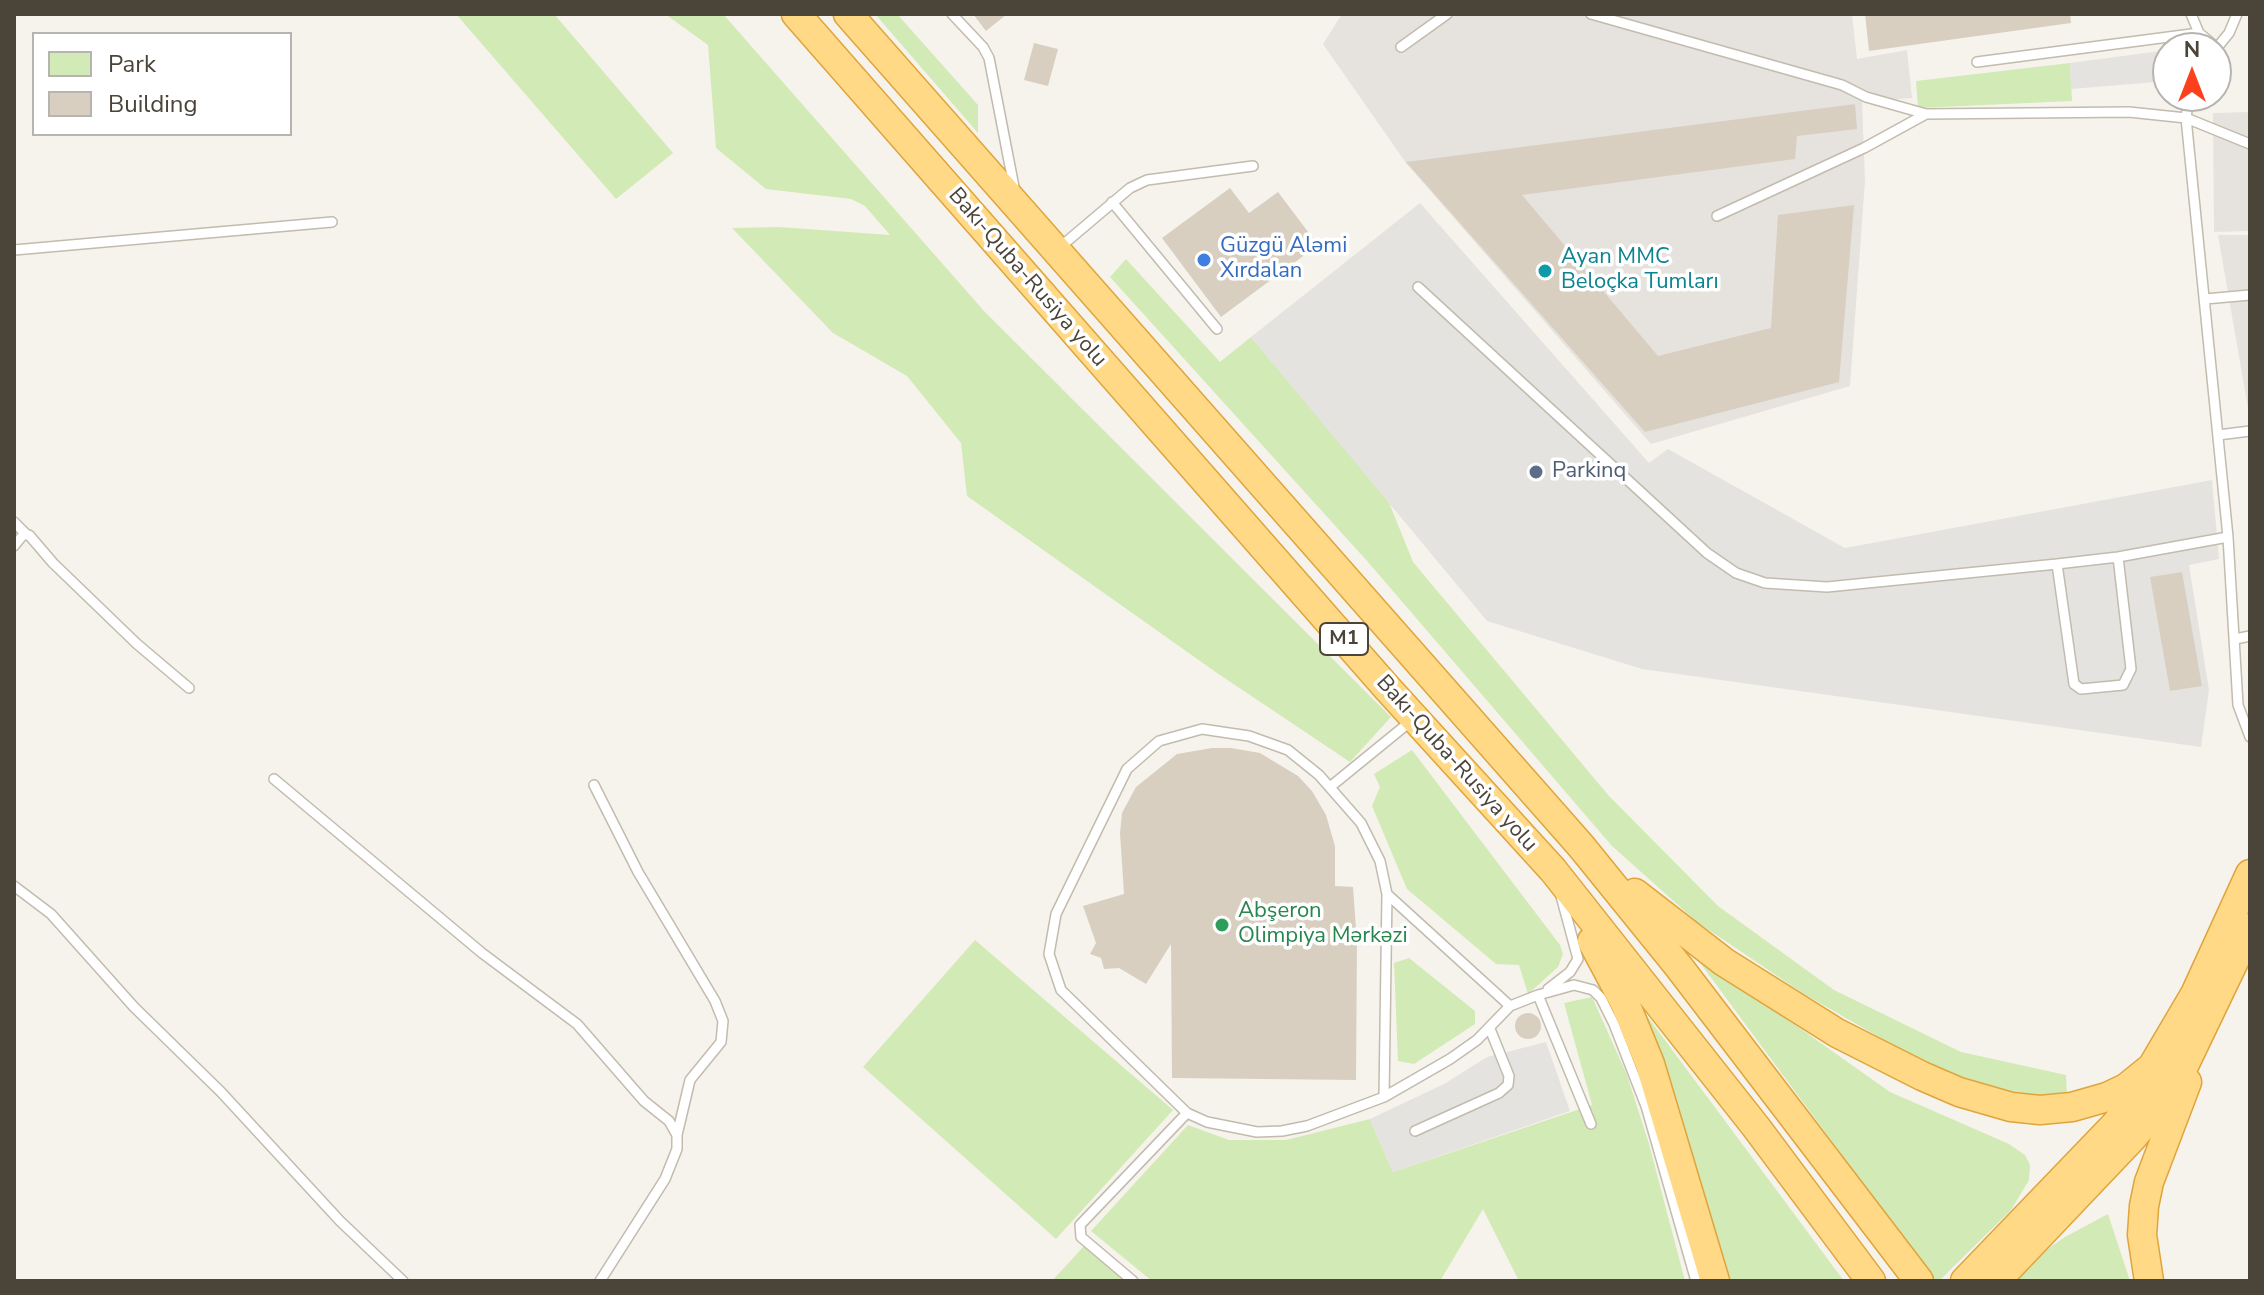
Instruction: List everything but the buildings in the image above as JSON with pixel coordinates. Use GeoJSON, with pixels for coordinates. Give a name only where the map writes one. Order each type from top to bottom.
{"type":"FeatureCollection","features":[{"type":"Feature","properties":{"kind":"highway","name":"Bakı-Quba-Rusiya yolu"},"geometry":{"type":"LineString","coordinates":[[796,14],[1414,719],[1553,870],[1756,1127],[1871,1281]]}},
{"type":"Feature","properties":{"kind":"highway","name":"Bakı-Quba-Rusiya yolu"},"geometry":{"type":"LineString","coordinates":[[848,14],[1581,846],[1679,967],[1919,1281]]}},
{"type":"Feature","properties":{"kind":"highway"},"geometry":{"type":"LineString","coordinates":[[1581,846],[1694,941],[1837,1033],[1959,1092],[2011,1107],[2040,1110],[2072,1107],[2107,1097],[2133,1083],[2152,1067],[2247,945]]}},
{"type":"Feature","properties":{"kind":"highway"},"geometry":{"type":"LineString","coordinates":[[1553,870],[1625,1003],[1650,1064],[1715,1281]]}},
{"type":"Feature","properties":{"kind":"highway"},"geometry":{"type":"LineString","coordinates":[[1965,1281],[1999,1267],[2133,1137],[2159,1106],[2180,1074],[2250,874]]}},
{"type":"Feature","properties":{"kind":"highway"},"geometry":{"type":"LineString","coordinates":[[2149,1281],[2142,1235],[2144,1206],[2208,993]]}},
{"type":"Feature","properties":{"kind":"lane"},"geometry":{"type":"LineString","coordinates":[[952,14],[983,47],[989,58],[1018,207]]}},
{"type":"Feature","properties":{"kind":"lane"},"geometry":{"type":"LineString","coordinates":[[1401,47],[1447,14]]}},
{"type":"Feature","properties":{"kind":"lane"},"geometry":{"type":"LineString","coordinates":[[1591,14],[1842,85],[1866,97],[1926,114],[2092,112],[2186,118],[2250,144]]}},
{"type":"Feature","properties":{"kind":"lane"},"geometry":{"type":"LineString","coordinates":[[1977,62],[2152,39]]}},
{"type":"Feature","properties":{"kind":"lane"},"geometry":{"type":"LineString","coordinates":[[2187,112],[2228,537],[2238,705],[2250,737]]}},
{"type":"Feature","properties":{"kind":"lane"},"geometry":{"type":"LineString","coordinates":[[1717,216],[1864,148],[1926,114]]}},
{"type":"Feature","properties":{"kind":"lane"},"geometry":{"type":"LineString","coordinates":[[1057,250],[1130,188],[1147,180],[1253,166]]}},
{"type":"Feature","properties":{"kind":"lane"},"geometry":{"type":"LineString","coordinates":[[1112,202],[1217,329]]}},
{"type":"Feature","properties":{"kind":"lane"},"geometry":{"type":"LineString","coordinates":[[14,250],[332,222]]}},
{"type":"Feature","properties":{"kind":"lane"},"geometry":{"type":"LineString","coordinates":[[1418,287],[1707,553],[1736,573],[1765,583],[1827,587],[2118,557],[2228,537]]}},
{"type":"Feature","properties":{"kind":"lane"},"geometry":{"type":"LineString","coordinates":[[2205,299],[2250,295]]}},
{"type":"Feature","properties":{"kind":"lane"},"geometry":{"type":"LineString","coordinates":[[2218,435],[2250,431]]}},
{"type":"Feature","properties":{"kind":"lane"},"geometry":{"type":"LineString","coordinates":[[14,522],[137,644],[189,688]]}},
{"type":"Feature","properties":{"kind":"lane"},"geometry":{"type":"LineString","coordinates":[[14,546],[26,534]]}},
{"type":"Feature","properties":{"kind":"lane"},"geometry":{"type":"LineString","coordinates":[[2057,564],[2074,684],[2081,689],[2123,685],[2131,669],[2118,557]]}},
{"type":"Feature","properties":{"kind":"lane"},"geometry":{"type":"LineString","coordinates":[[2235,639],[2250,636]]}},
{"type":"Feature","properties":{"kind":"lane"},"geometry":{"type":"LineString","coordinates":[[1330,787],[1414,719]]}},
{"type":"Feature","properties":{"kind":"lane"},"geometry":{"type":"LineString","coordinates":[[1384,1097],[1387,894],[1374,844],[1354,813],[1288,750],[1249,736],[1202,729],[1159,741],[1127,769],[1056,914],[1049,954],[1061,990],[1187,1113],[1207,1122],[1257,1132],[1282,1131],[1333,1118],[1384,1097],[1450,1059],[1490,1029],[1510,1006],[1538,995],[1581,985],[1593,990],[1601,998],[1614,1024],[1646,1106],[1696,1281]]}},
{"type":"Feature","properties":{"kind":"lane"},"geometry":{"type":"LineString","coordinates":[[274,779],[482,953],[577,1024],[644,1101],[669,1121],[677,1135]]}},
{"type":"Feature","properties":{"kind":"lane"},"geometry":{"type":"LineString","coordinates":[[594,785],[638,872],[715,1001],[723,1021],[721,1042],[690,1080],[677,1135],[677,1149],[665,1179],[600,1281]]}},
{"type":"Feature","properties":{"kind":"lane"},"geometry":{"type":"LineString","coordinates":[[1538,995],[1570,972],[1578,959],[1553,870]]}},
{"type":"Feature","properties":{"kind":"lane"},"geometry":{"type":"LineString","coordinates":[[14,886],[51,914],[134,1007],[221,1092],[340,1221],[403,1281]]}},
{"type":"Feature","properties":{"kind":"lane"},"geometry":{"type":"LineString","coordinates":[[1387,894],[1510,1006]]}},
{"type":"Feature","properties":{"kind":"lane"},"geometry":{"type":"LineString","coordinates":[[1538,995],[1591,1124]]}},
{"type":"Feature","properties":{"kind":"lane"},"geometry":{"type":"LineString","coordinates":[[1415,1131],[1499,1093],[1508,1085],[1509,1076],[1490,1029]]}},
{"type":"Feature","properties":{"kind":"lane"},"geometry":{"type":"LineString","coordinates":[[1133,1281],[1081,1237],[1080,1225],[1187,1113]]}},
{"type":"Feature","properties":{"kind":"shaded area"},"geometry":{"type":"Polygon","coordinates":[[[1342,14],[1852,14],[1857,59],[1907,50],[1912,98],[1862,102],[1865,181],[1850,386],[1651,444],[1406,163],[1323,44],[1342,14]]]}},
{"type":"Feature","properties":{"kind":"shaded area"},"geometry":{"type":"Polygon","coordinates":[[[2152,52],[2152,82],[2071,89],[2070,63],[2152,52]]]}},
{"type":"Feature","properties":{"kind":"shaded area"},"geometry":{"type":"Polygon","coordinates":[[[2250,112],[2250,231],[2214,232],[2213,113],[2250,112]]]}},
{"type":"Feature","properties":{"kind":"shaded area","name":"Parkinq"},"geometry":{"type":"Polygon","coordinates":[[[1420,203],[1649,463],[1668,449],[1845,548],[2212,480],[2219,559],[2189,565],[2209,690],[2201,747],[1642,669],[1487,621],[1251,337],[1420,203]]]}},
{"type":"Feature","properties":{"kind":"shaded area"},"geometry":{"type":"Polygon","coordinates":[[[2218,235],[2250,235],[2250,420],[2218,235]]]}},
{"type":"Feature","properties":{"kind":"shaded area"},"geometry":{"type":"Polygon","coordinates":[[[1546,1042],[1570,1111],[1393,1172],[1370,1119],[1444,1084],[1487,1057],[1546,1042]]]}},
{"type":"Feature","properties":{"kind":"green space"},"geometry":{"type":"Polygon","coordinates":[[[456,14],[554,14],[673,153],[616,199],[456,14]]]}},
{"type":"Feature","properties":{"kind":"green space"},"geometry":{"type":"Polygon","coordinates":[[[665,14],[723,14],[984,311],[1391,717],[1350,762],[1217,673],[967,496],[961,443],[907,376],[833,333],[732,228],[779,227],[890,235],[865,206],[851,199],[766,189],[716,148],[708,45],[665,14]]]}},
{"type":"Feature","properties":{"kind":"green space"},"geometry":{"type":"Polygon","coordinates":[[[875,14],[897,14],[978,105],[978,133],[875,14]]]}},
{"type":"Feature","properties":{"kind":"green space"},"geometry":{"type":"Polygon","coordinates":[[[2070,63],[2072,101],[1918,108],[1916,81],[2070,63]]]}},
{"type":"Feature","properties":{"kind":"green space"},"geometry":{"type":"Polygon","coordinates":[[[1126,259],[1220,362],[1251,337],[1388,500],[1413,562],[1609,796],[1718,906],[1834,990],[1961,1052],[2066,1075],[2067,1095],[2035,1095],[1984,1088],[1900,1049],[1804,994],[1697,922],[1612,846],[1368,562],[1110,277],[1126,259]]]}},
{"type":"Feature","properties":{"kind":"green space"},"geometry":{"type":"Polygon","coordinates":[[[1412,750],[1560,945],[1563,954],[1558,967],[1528,994],[1519,965],[1496,964],[1407,889],[1372,806],[1380,787],[1374,774],[1412,750]]]}},
{"type":"Feature","properties":{"kind":"green space"},"geometry":{"type":"Polygon","coordinates":[[[975,940],[1173,1110],[1056,1239],[863,1067],[975,940]]]}},
{"type":"Feature","properties":{"kind":"green space"},"geometry":{"type":"Polygon","coordinates":[[[1692,952],[1890,1092],[2009,1144],[2025,1155],[2030,1165],[2029,1180],[2011,1210],[1939,1281],[1935,1281],[1692,952]]]}},
{"type":"Feature","properties":{"kind":"green space"},"geometry":{"type":"Polygon","coordinates":[[[1409,958],[1475,1011],[1475,1024],[1414,1064],[1398,1061],[1394,963],[1409,958]]]}},
{"type":"Feature","properties":{"kind":"green space"},"geometry":{"type":"Polygon","coordinates":[[[1592,997],[1627,1075],[1649,1144],[1685,1281],[1519,1281],[1483,1209],[1440,1281],[1152,1281],[1091,1231],[1188,1125],[1229,1140],[1286,1140],[1370,1119],[1393,1172],[1592,1105],[1564,1003],[1592,997]]]}},
{"type":"Feature","properties":{"kind":"green space"},"geometry":{"type":"Polygon","coordinates":[[[1644,1012],[1844,1281],[1723,1281],[1644,1012]]]}},
{"type":"Feature","properties":{"kind":"green space"},"geometry":{"type":"Polygon","coordinates":[[[2108,1214],[2130,1281],[2012,1281],[2033,1259],[2065,1237],[2108,1214]]]}},
{"type":"Feature","properties":{"kind":"green space"},"geometry":{"type":"Polygon","coordinates":[[[1085,1245],[1125,1281],[1052,1281],[1085,1245]]]}},
{"type":"Feature","properties":{"kind":"place","name":"Güzgü Aləmi Xırdalan"},"geometry":{"type":"Point","coordinates":[1204,260]}},
{"type":"Feature","properties":{"kind":"place","name":"Ayan MMC Beloçka Tumları"},"geometry":{"type":"Point","coordinates":[1545,271]}},
{"type":"Feature","properties":{"kind":"place","name":"Parkinq"},"geometry":{"type":"Point","coordinates":[1536,472]}},
{"type":"Feature","properties":{"kind":"place","name":"Abşeron Olimpiya Mərkəzi"},"geometry":{"type":"Point","coordinates":[1222,925]}}]}
